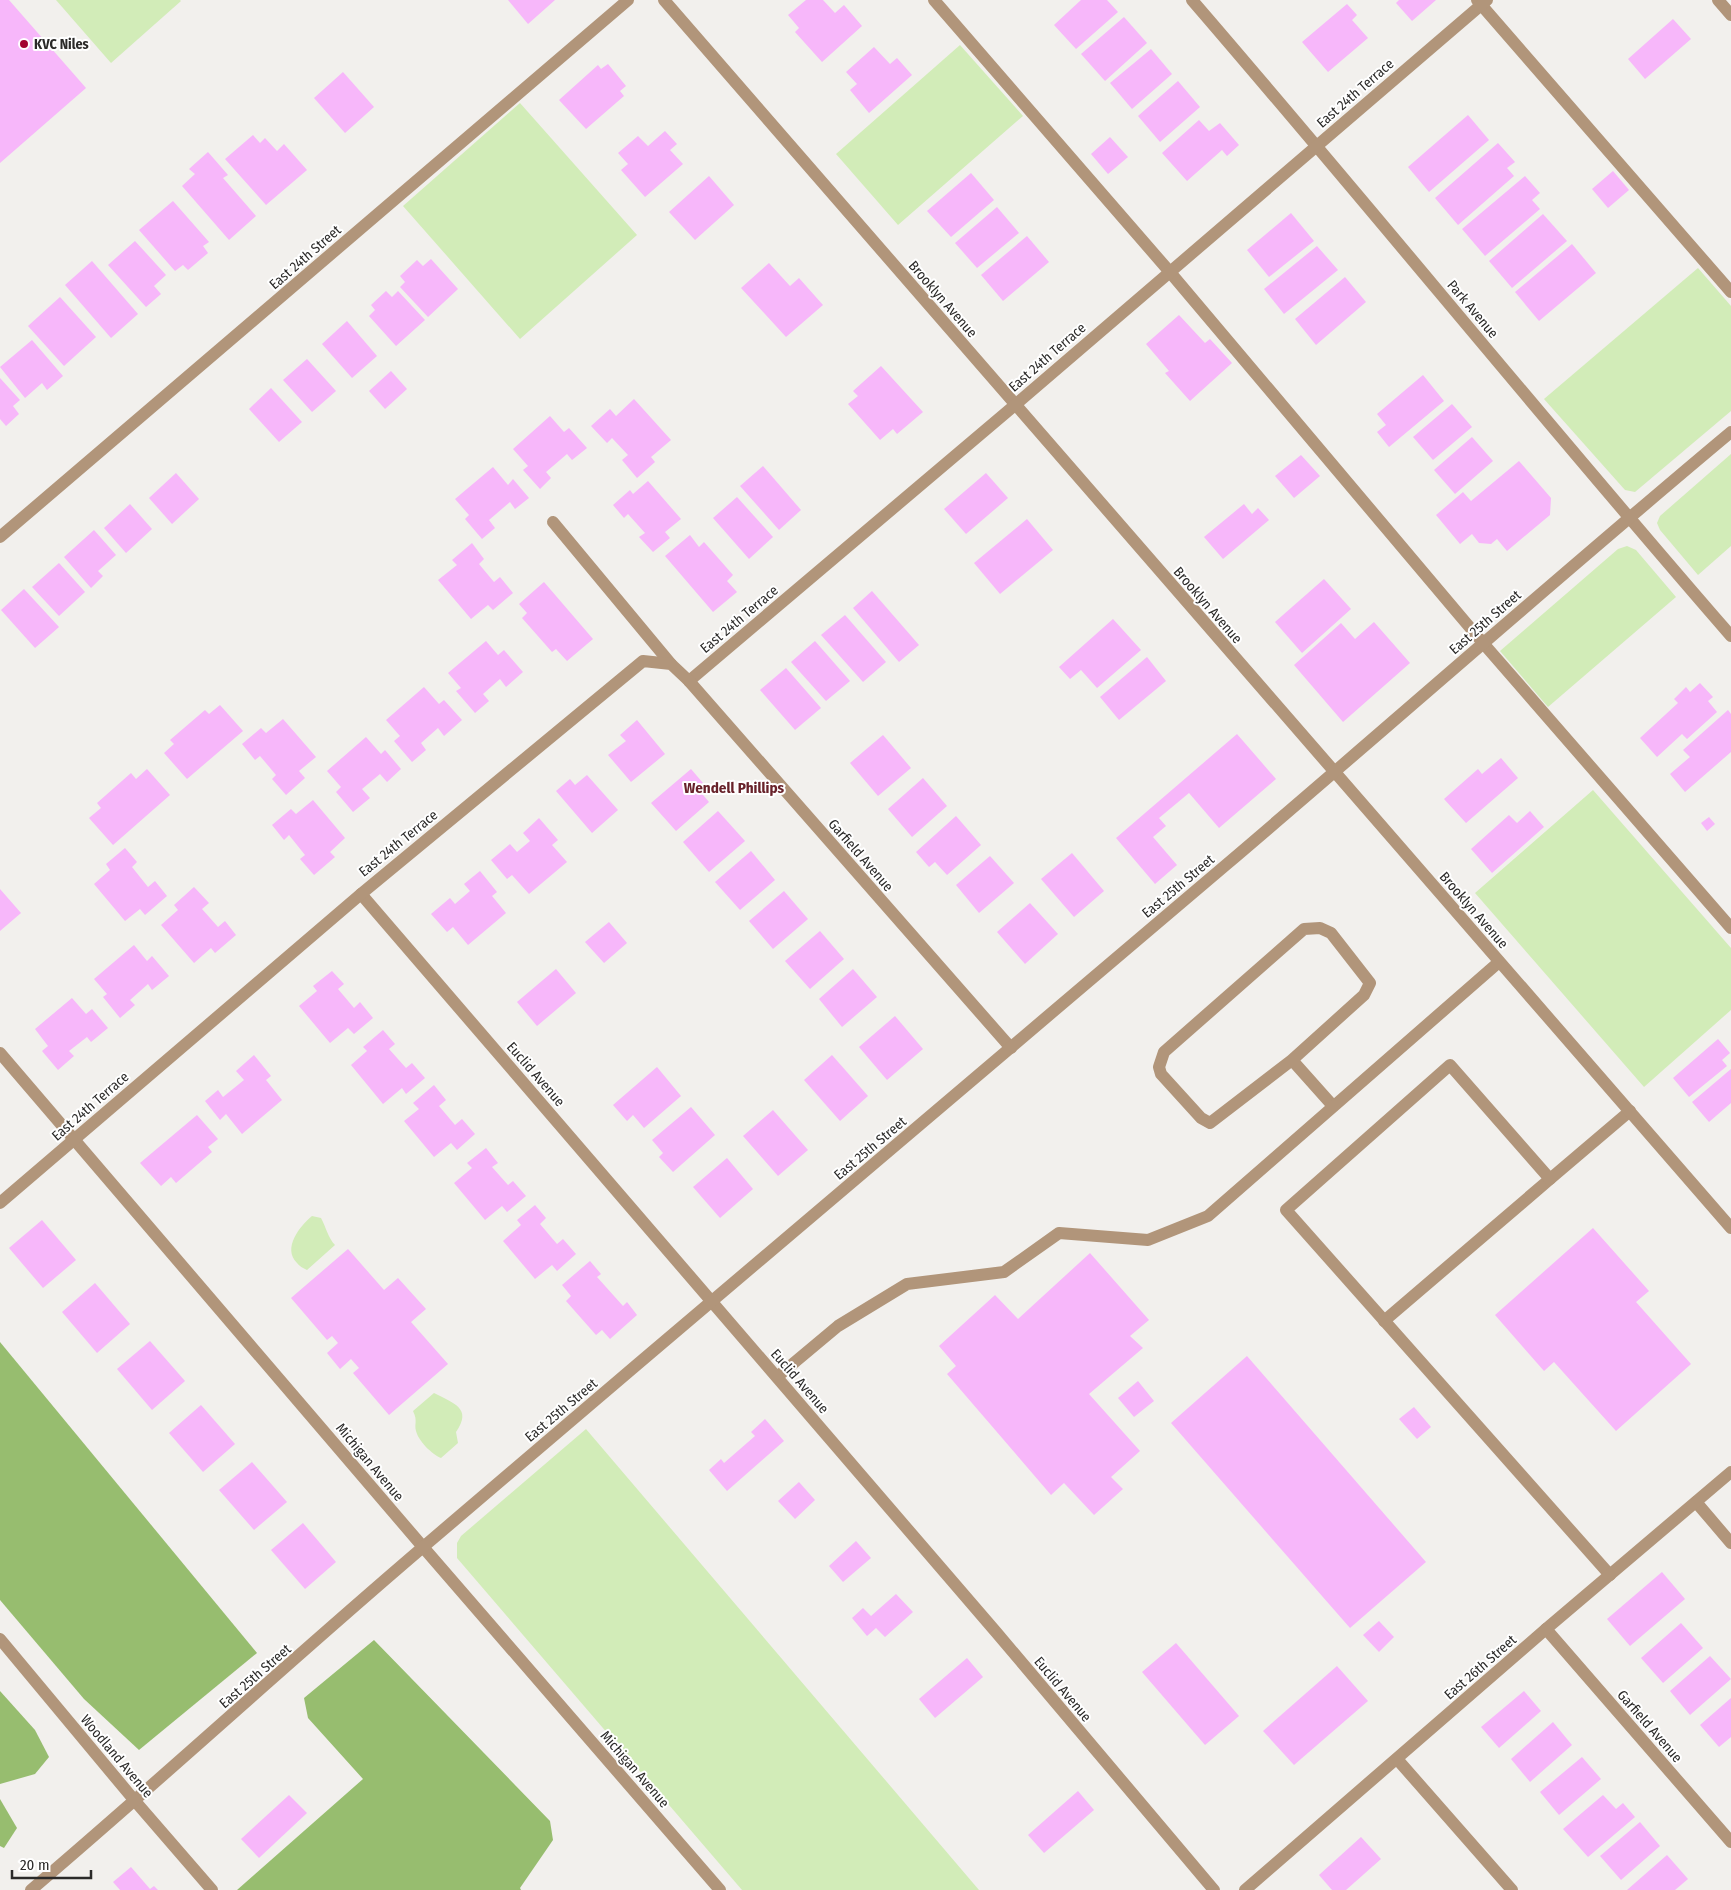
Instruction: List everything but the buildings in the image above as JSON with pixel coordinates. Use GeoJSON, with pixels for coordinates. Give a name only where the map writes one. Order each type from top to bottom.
{"type":"FeatureCollection","features":[{"type":"Feature","properties":{"kind":"street","name":"East 24th Street"},"geometry":{"type":"LineString","coordinates":[[0,537],[628,0]]}},
{"type":"Feature","properties":{"kind":"street","name":"Brooklyn Avenue"},"geometry":{"type":"LineString","coordinates":[[664,0],[1333,773],[1731,1228]]}},
{"type":"Feature","properties":{"kind":"street"},"geometry":{"type":"LineString","coordinates":[[934,0],[1169,271],[1483,643],[1731,928]]}},
{"type":"Feature","properties":{"kind":"street","name":"Park Avenue"},"geometry":{"type":"LineString","coordinates":[[1192,0],[1317,145],[1628,518],[1731,636]]}},
{"type":"Feature","properties":{"kind":"street"},"geometry":{"type":"LineString","coordinates":[[1718,0],[1731,15]]}},
{"type":"Feature","properties":{"kind":"street","name":"East 24th Terrace"},"geometry":{"type":"LineString","coordinates":[[689,681],[1015,405],[1482,2]]}},
{"type":"Feature","properties":{"kind":"street"},"geometry":{"type":"LineString","coordinates":[[1482,2],[1731,292]]}},
{"type":"Feature","properties":{"kind":"street","name":"East 25th Street"},"geometry":{"type":"LineString","coordinates":[[31,1890],[135,1801],[423,1547],[1011,1048],[1628,518],[1731,432]]}},
{"type":"Feature","properties":{"kind":"street"},"geometry":{"type":"LineString","coordinates":[[553,522],[672,664],[689,681]]}},
{"type":"Feature","properties":{"kind":"street","name":"East 24th Terrace"},"geometry":{"type":"LineString","coordinates":[[0,1203],[361,894],[643,661],[672,664]]}},
{"type":"Feature","properties":{"kind":"street","name":"Garfield Avenue"},"geometry":{"type":"LineString","coordinates":[[689,681],[1011,1048]]}},
{"type":"Feature","properties":{"kind":"street","name":"Euclid Avenue"},"geometry":{"type":"LineString","coordinates":[[361,894],[778,1377],[1214,1890]]}},
{"type":"Feature","properties":{"kind":"street"},"geometry":{"type":"LineString","coordinates":[[1320,928],[1331,933],[1370,983],[1364,996],[1292,1060],[1210,1123],[1194,1111],[1161,1074],[1159,1067],[1164,1052],[1304,929],[1320,928]]}},
{"type":"Feature","properties":{"kind":"street"},"geometry":{"type":"LineString","coordinates":[[778,1377],[838,1326],[906,1284],[1004,1272],[1059,1233],[1148,1240],[1208,1216],[1499,962]]}},
{"type":"Feature","properties":{"kind":"street","name":"Michigan Avenue"},"geometry":{"type":"LineString","coordinates":[[0,1053],[720,1890]]}},
{"type":"Feature","properties":{"kind":"street"},"geometry":{"type":"LineString","coordinates":[[1292,1060],[1333,1106]]}},
{"type":"Feature","properties":{"kind":"street"},"geometry":{"type":"LineString","coordinates":[[1550,1179],[1450,1065],[1286,1210],[1610,1575]]}},
{"type":"Feature","properties":{"kind":"street"},"geometry":{"type":"LineString","coordinates":[[1384,1321],[1630,1111]]}},
{"type":"Feature","properties":{"kind":"street","name":"East 26th Street"},"geometry":{"type":"LineString","coordinates":[[1250,1889],[1396,1759],[1731,1472]]}},
{"type":"Feature","properties":{"kind":"street"},"geometry":{"type":"LineString","coordinates":[[1696,1502],[1731,1543]]}},
{"type":"Feature","properties":{"kind":"street","name":"Garfield Avenue"},"geometry":{"type":"LineString","coordinates":[[1546,1629],[1731,1842]]}},
{"type":"Feature","properties":{"kind":"street","name":"Woodland Avenue"},"geometry":{"type":"LineString","coordinates":[[0,1639],[212,1890]]}},
{"type":"Feature","properties":{"kind":"street"},"geometry":{"type":"LineString","coordinates":[[1396,1759],[1512,1890]]}},
{"type":"Feature","properties":{"kind":"green space"},"geometry":{"type":"Polygon","coordinates":[[[56,0],[180,0],[181,1],[111,63],[56,0]]]}},
{"type":"Feature","properties":{"kind":"green space"},"geometry":{"type":"Polygon","coordinates":[[[960,45],[1023,116],[898,225],[836,154],[960,45]]]}},
{"type":"Feature","properties":{"kind":"green space"},"geometry":{"type":"Polygon","coordinates":[[[520,103],[637,235],[520,339],[403,206],[520,103]]]}},
{"type":"Feature","properties":{"kind":"green space"},"geometry":{"type":"Polygon","coordinates":[[[1698,268],[1731,306],[1731,411],[1635,492],[1625,490],[1544,399],[1698,268]]]}},
{"type":"Feature","properties":{"kind":"green space"},"geometry":{"type":"Polygon","coordinates":[[[1731,454],[1731,546],[1698,575],[1660,530],[1657,523],[1660,516],[1731,454]]]}},
{"type":"Feature","properties":{"kind":"green space"},"geometry":{"type":"Polygon","coordinates":[[[1627,546],[1636,550],[1676,597],[1548,707],[1500,651],[1618,549],[1627,546]]]}},
{"type":"Feature","properties":{"kind":"green space"},"geometry":{"type":"Polygon","coordinates":[[[1593,790],[1731,948],[1731,1010],[1644,1087],[1475,893],[1593,790]]]}},
{"type":"Feature","properties":{"kind":"green space"},"geometry":{"type":"Polygon","coordinates":[[[312,1216],[321,1218],[335,1245],[307,1270],[298,1264],[291,1251],[298,1231],[312,1216]]]}},
{"type":"Feature","properties":{"kind":"green space"},"geometry":{"type":"Polygon","coordinates":[[[0,1342],[257,1653],[139,1750],[84,1699],[0,1600],[0,1342]]]}},
{"type":"Feature","properties":{"kind":"green space"},"geometry":{"type":"Polygon","coordinates":[[[434,1393],[454,1403],[462,1412],[461,1424],[456,1432],[458,1443],[441,1458],[430,1451],[420,1439],[416,1431],[413,1411],[434,1393]]]}},
{"type":"Feature","properties":{"kind":"green space"},"geometry":{"type":"Polygon","coordinates":[[[586,1429],[979,1890],[742,1890],[457,1558],[457,1543],[461,1536],[586,1429]]]}},
{"type":"Feature","properties":{"kind":"green space"},"geometry":{"type":"Polygon","coordinates":[[[374,1640],[550,1821],[553,1840],[520,1888],[521,1890],[237,1890],[363,1779],[308,1718],[304,1698],[374,1640]]]}},
{"type":"Feature","properties":{"kind":"green space"},"geometry":{"type":"Polygon","coordinates":[[[0,1691],[35,1730],[49,1757],[35,1774],[0,1784],[0,1691]]]}},
{"type":"Feature","properties":{"kind":"green space"},"geometry":{"type":"Polygon","coordinates":[[[0,1799],[17,1828],[4,1848],[0,1846],[0,1799]]]}},
{"type":"Feature","properties":{"kind":"place","name":"KVC Niles"},"geometry":{"type":"Point","coordinates":[24,44]}},
{"type":"Feature","properties":{"kind":"district","name":"Wendell Phillips"},"geometry":{"type":"Point","coordinates":[734,788]}}]}
